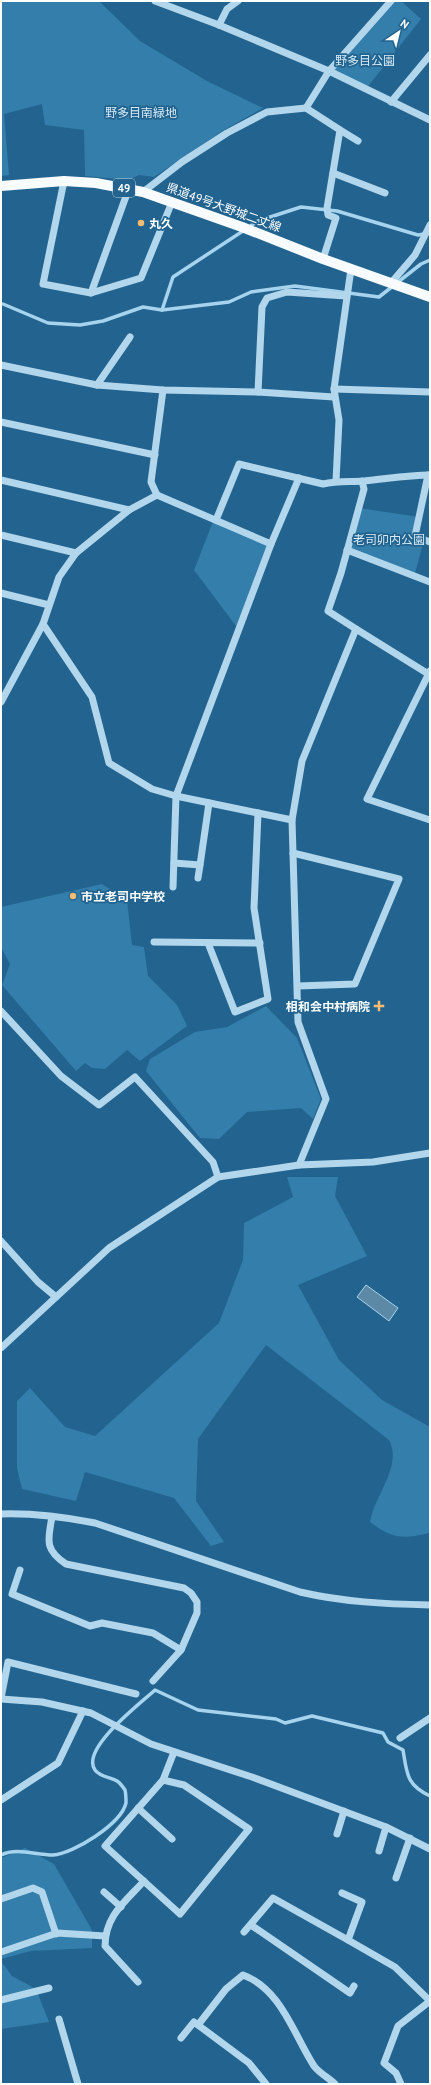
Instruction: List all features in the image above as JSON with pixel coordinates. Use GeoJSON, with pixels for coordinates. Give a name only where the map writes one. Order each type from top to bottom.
{"type":"FeatureCollection","features":[{"type":"Feature","properties":{"kind":"main road","name":"県道49号大野城二丈線"},"geometry":{"type":"LineString","coordinates":[[1,186],[64,181],[96,183],[130,188],[242,226],[323,259],[430,297]]}},
{"type":"Feature","properties":{"kind":"street"},"geometry":{"type":"LineString","coordinates":[[154,1],[219,25],[329,71],[430,120]]}},
{"type":"Feature","properties":{"kind":"street"},"geometry":{"type":"LineString","coordinates":[[219,25],[227,9],[238,1]]}},
{"type":"Feature","properties":{"kind":"street"},"geometry":{"type":"LineString","coordinates":[[306,108],[329,71],[391,1]]}},
{"type":"Feature","properties":{"kind":"street"},"geometry":{"type":"LineString","coordinates":[[391,102],[430,55]]}},
{"type":"Feature","properties":{"kind":"street"},"geometry":{"type":"LineString","coordinates":[[143,192],[182,162],[227,133],[267,112],[306,108],[358,141]]}},
{"type":"Feature","properties":{"kind":"street"},"geometry":{"type":"LineString","coordinates":[[323,259],[336,218],[328,211],[340,130]]}},
{"type":"Feature","properties":{"kind":"street"},"geometry":{"type":"LineString","coordinates":[[333,173],[384,193]]}},
{"type":"Feature","properties":{"kind":"street"},"geometry":{"type":"LineString","coordinates":[[64,181],[43,284],[91,293],[141,278],[172,202]]}},
{"type":"Feature","properties":{"kind":"street"},"geometry":{"type":"LineString","coordinates":[[91,293],[130,188]]}},
{"type":"Feature","properties":{"kind":"street"},"geometry":{"type":"LineString","coordinates":[[391,283],[415,255],[429,227]]}},
{"type":"Feature","properties":{"kind":"street"},"geometry":{"type":"LineString","coordinates":[[336,481],[339,420],[334,397],[334,389],[347,287],[351,269]]}},
{"type":"Feature","properties":{"kind":"street"},"geometry":{"type":"LineString","coordinates":[[258,392],[262,307],[267,298],[287,292],[346,296]]}},
{"type":"Feature","properties":{"kind":"street"},"geometry":{"type":"LineString","coordinates":[[97,385],[130,337]]}},
{"type":"Feature","properties":{"kind":"street"},"geometry":{"type":"LineString","coordinates":[[1,366],[97,385],[163,390],[258,392],[334,397]]}},
{"type":"Feature","properties":{"kind":"street"},"geometry":{"type":"LineString","coordinates":[[334,389],[430,392]]}},
{"type":"Feature","properties":{"kind":"street"},"geometry":{"type":"LineString","coordinates":[[163,390],[151,482],[157,495],[271,544]]}},
{"type":"Feature","properties":{"kind":"street"},"geometry":{"type":"LineString","coordinates":[[1,422],[155,455]]}},
{"type":"Feature","properties":{"kind":"street"},"geometry":{"type":"LineString","coordinates":[[216,520],[239,464],[323,484],[336,481],[362,481],[401,475],[429,475],[415,536],[430,542]]}},
{"type":"Feature","properties":{"kind":"street"},"geometry":{"type":"LineString","coordinates":[[173,888],[176,796],[271,544],[299,478]]}},
{"type":"Feature","properties":{"kind":"street"},"geometry":{"type":"LineString","coordinates":[[1,480],[129,510]]}},
{"type":"Feature","properties":{"kind":"street"},"geometry":{"type":"LineString","coordinates":[[362,481],[364,490],[328,611],[430,674],[367,799],[430,820]]}},
{"type":"Feature","properties":{"kind":"street"},"geometry":{"type":"LineString","coordinates":[[1,702],[43,624],[59,577],[76,553],[129,510],[157,495]]}},
{"type":"Feature","properties":{"kind":"street"},"geometry":{"type":"LineString","coordinates":[[1,534],[76,553]]}},
{"type":"Feature","properties":{"kind":"street"},"geometry":{"type":"LineString","coordinates":[[347,550],[430,582]]}},
{"type":"Feature","properties":{"kind":"street"},"geometry":{"type":"LineString","coordinates":[[1,593],[49,605]]}},
{"type":"Feature","properties":{"kind":"street"},"geometry":{"type":"LineString","coordinates":[[43,624],[92,697],[109,763],[152,789],[176,796],[292,820]]}},
{"type":"Feature","properties":{"kind":"street"},"geometry":{"type":"LineString","coordinates":[[299,1165],[326,1099],[298,1022],[292,820],[302,761],[356,629]]}},
{"type":"Feature","properties":{"kind":"street"},"geometry":{"type":"LineString","coordinates":[[198,878],[209,802]]}},
{"type":"Feature","properties":{"kind":"street"},"geometry":{"type":"LineString","coordinates":[[208,943],[235,1012],[268,999],[254,908],[258,813]]}},
{"type":"Feature","properties":{"kind":"street"},"geometry":{"type":"LineString","coordinates":[[293,853],[399,879],[355,984],[298,986]]}},
{"type":"Feature","properties":{"kind":"street"},"geometry":{"type":"LineString","coordinates":[[174,863],[200,865]]}},
{"type":"Feature","properties":{"kind":"street"},"geometry":{"type":"LineString","coordinates":[[154,942],[260,943]]}},
{"type":"Feature","properties":{"kind":"street"},"geometry":{"type":"LineString","coordinates":[[1,1011],[61,1076],[99,1105],[134,1076],[213,1162],[218,1177]]}},
{"type":"Feature","properties":{"kind":"street"},"geometry":{"type":"LineString","coordinates":[[1,1348],[109,1248],[218,1177],[299,1165],[373,1162],[430,1153]]}},
{"type":"Feature","properties":{"kind":"street"},"geometry":{"type":"LineString","coordinates":[[1,1241],[38,1282],[56,1297]]}},
{"type":"Feature","properties":{"kind":"street"},"geometry":{"type":"LineString","coordinates":[[1,1514],[23,1513],[95,1523],[300,1592],[334,1600],[369,1604],[430,1605]]}},
{"type":"Feature","properties":{"kind":"street"},"geometry":{"type":"LineString","coordinates":[[52,1517],[49,1548],[57,1558],[66,1564],[184,1588],[191,1593],[197,1602],[197,1613],[181,1650],[153,1681]]}},
{"type":"Feature","properties":{"kind":"street"},"geometry":{"type":"LineString","coordinates":[[20,1570],[12,1594],[90,1626],[102,1623],[153,1633],[181,1650]]}},
{"type":"Feature","properties":{"kind":"street"},"geometry":{"type":"LineString","coordinates":[[136,1694],[8,1662],[1,1698],[42,1702],[83,1711],[112,1723],[151,1744],[252,1777],[344,1811],[386,1827],[430,1849]]}},
{"type":"Feature","properties":{"kind":"street"},"geometry":{"type":"LineString","coordinates":[[1,1800],[58,1762],[83,1711]]}},
{"type":"Feature","properties":{"kind":"street"},"geometry":{"type":"LineString","coordinates":[[400,1738],[430,1718]]}},
{"type":"Feature","properties":{"kind":"street"},"geometry":{"type":"LineString","coordinates":[[163,1780],[184,1785],[249,1828],[180,1914],[105,1846],[163,1780],[174,1752]]}},
{"type":"Feature","properties":{"kind":"street"},"geometry":{"type":"LineString","coordinates":[[138,1808],[172,1839]]}},
{"type":"Feature","properties":{"kind":"street"},"geometry":{"type":"LineString","coordinates":[[337,1834],[344,1811]]}},
{"type":"Feature","properties":{"kind":"street"},"geometry":{"type":"LineString","coordinates":[[379,1851],[386,1827]]}},
{"type":"Feature","properties":{"kind":"street"},"geometry":{"type":"LineString","coordinates":[[396,1878],[410,1838]]}},
{"type":"Feature","properties":{"kind":"street"},"geometry":{"type":"LineString","coordinates":[[138,1982],[105,1946],[105,1936],[108,1923],[144,1881]]}},
{"type":"Feature","properties":{"kind":"street"},"geometry":{"type":"LineString","coordinates":[[1,1899],[33,1888],[42,1892],[56,1934]]}},
{"type":"Feature","properties":{"kind":"street"},"geometry":{"type":"LineString","coordinates":[[104,1892],[121,1907]]}},
{"type":"Feature","properties":{"kind":"street"},"geometry":{"type":"LineString","coordinates":[[342,1893],[362,1902],[348,1940]]}},
{"type":"Feature","properties":{"kind":"street"},"geometry":{"type":"LineString","coordinates":[[244,1932],[273,1898],[395,1967],[430,2001],[398,2026],[384,2063],[396,2073],[401,2084]]}},
{"type":"Feature","properties":{"kind":"street"},"geometry":{"type":"LineString","coordinates":[[251,1924],[350,1993],[354,1986]]}},
{"type":"Feature","properties":{"kind":"street"},"geometry":{"type":"LineString","coordinates":[[1,1952],[56,1934],[105,1936]]}},
{"type":"Feature","properties":{"kind":"street"},"geometry":{"type":"LineString","coordinates":[[198,2025],[233,1981],[243,1975],[252,1978],[261,1986],[284,2013],[315,2067],[335,2084]]}},
{"type":"Feature","properties":{"kind":"street"},"geometry":{"type":"LineString","coordinates":[[1,2000],[49,1988]]}},
{"type":"Feature","properties":{"kind":"street"},"geometry":{"type":"LineString","coordinates":[[58,2019],[78,2084]]}},
{"type":"Feature","properties":{"kind":"street"},"geometry":{"type":"LineString","coordinates":[[181,2038],[194,2022],[249,2063],[266,2084]]}},
{"type":"Feature","properties":{"kind":"green space","name":"野多目南緑地"},"geometry":{"type":"Polygon","coordinates":[[[1,1],[99,1],[140,41],[207,81],[263,108],[224,130],[154,177],[139,175],[129,180],[85,176],[84,130],[45,125],[42,104],[4,114],[9,175],[1,176],[1,1]]]}},
{"type":"Feature","properties":{"kind":"green space","name":"野多目公園"},"geometry":{"type":"Polygon","coordinates":[[[391,1],[401,1],[421,19],[366,89],[329,71],[391,1]]]}},
{"type":"Feature","properties":{"kind":"green space","name":"老司卯内公園"},"geometry":{"type":"Polygon","coordinates":[[[359,508],[419,517],[415,536],[424,540],[414,577],[347,550],[359,508]]]}},
{"type":"Feature","properties":{"kind":"green space"},"geometry":{"type":"Polygon","coordinates":[[[214,519],[271,544],[239,630],[194,570],[214,519]]]}},
{"type":"Feature","properties":{"kind":"green space"},"geometry":{"type":"Polygon","coordinates":[[[102,884],[127,900],[132,945],[144,947],[148,976],[177,1005],[187,1026],[140,1061],[127,1050],[105,1069],[92,1068],[85,1063],[76,1071],[2,985],[10,964],[1,947],[1,907],[102,884]]]}},
{"type":"Feature","properties":{"kind":"green space"},"geometry":{"type":"Polygon","coordinates":[[[266,1006],[297,1038],[321,1099],[313,1119],[301,1108],[247,1112],[219,1139],[200,1138],[146,1071],[150,1059],[195,1032],[227,1027],[266,1006]]]}},
{"type":"Feature","properties":{"kind":"green space"},"geometry":{"type":"Polygon","coordinates":[[[287,1177],[338,1177],[335,1196],[367,1256],[298,1285],[339,1360],[382,1400],[430,1427],[430,1533],[405,1537],[392,1535],[370,1522],[390,1471],[392,1450],[389,1440],[266,1345],[198,1439],[196,1501],[224,1542],[211,1546],[174,1498],[85,1472],[76,1501],[22,1489],[17,1468],[17,1401],[30,1388],[65,1427],[95,1436],[219,1323],[243,1260],[244,1223],[293,1197],[287,1177]]]}},
{"type":"Feature","properties":{"kind":"green space"},"geometry":{"type":"Polygon","coordinates":[[[25,1848],[54,1864],[92,1930],[92,1948],[31,1951],[1,1959],[1,1858],[25,1848]]]}},
{"type":"Feature","properties":{"kind":"green space"},"geometry":{"type":"Polygon","coordinates":[[[1,1961],[12,1976],[36,1989],[49,2022],[1,2029],[1,1961]]]}},
{"type":"Feature","properties":{"kind":"shaded area"},"geometry":{"type":"Polygon","coordinates":[[[366,1285],[398,1308],[389,1321],[357,1297],[366,1285]]]}},
{"type":"Feature","properties":{"kind":"waterway"},"geometry":{"type":"LineString","coordinates":[[162,310],[173,277],[258,221],[301,207],[337,211],[418,235],[430,233]]}},
{"type":"Feature","properties":{"kind":"waterway"},"geometry":{"type":"LineString","coordinates":[[3,304],[48,323],[80,325],[103,321],[143,307],[162,310],[229,302],[251,292],[295,286],[379,297],[421,264],[430,260]]}},
{"type":"Feature","properties":{"kind":"waterway"},"geometry":{"type":"LineString","coordinates":[[1,1855],[20,1851],[46,1855],[62,1853],[84,1844],[115,1820],[126,1803],[125,1790],[117,1781],[102,1776],[95,1770],[93,1761],[96,1750],[114,1727],[155,1690],[198,1710],[276,1719],[285,1723],[312,1716],[383,1733],[388,1742],[403,1750],[407,1772],[412,1783],[422,1792],[430,1796]]}},
{"type":"Feature","properties":{"kind":"place","name":"丸久"},"geometry":{"type":"Point","coordinates":[141,223]}},
{"type":"Feature","properties":{"kind":"place","name":"市立老司中学校"},"geometry":{"type":"Point","coordinates":[73,896]}},
{"type":"Feature","properties":{"kind":"place","name":"相和会中村病院"},"geometry":{"type":"Point","coordinates":[379,1006]}}]}
